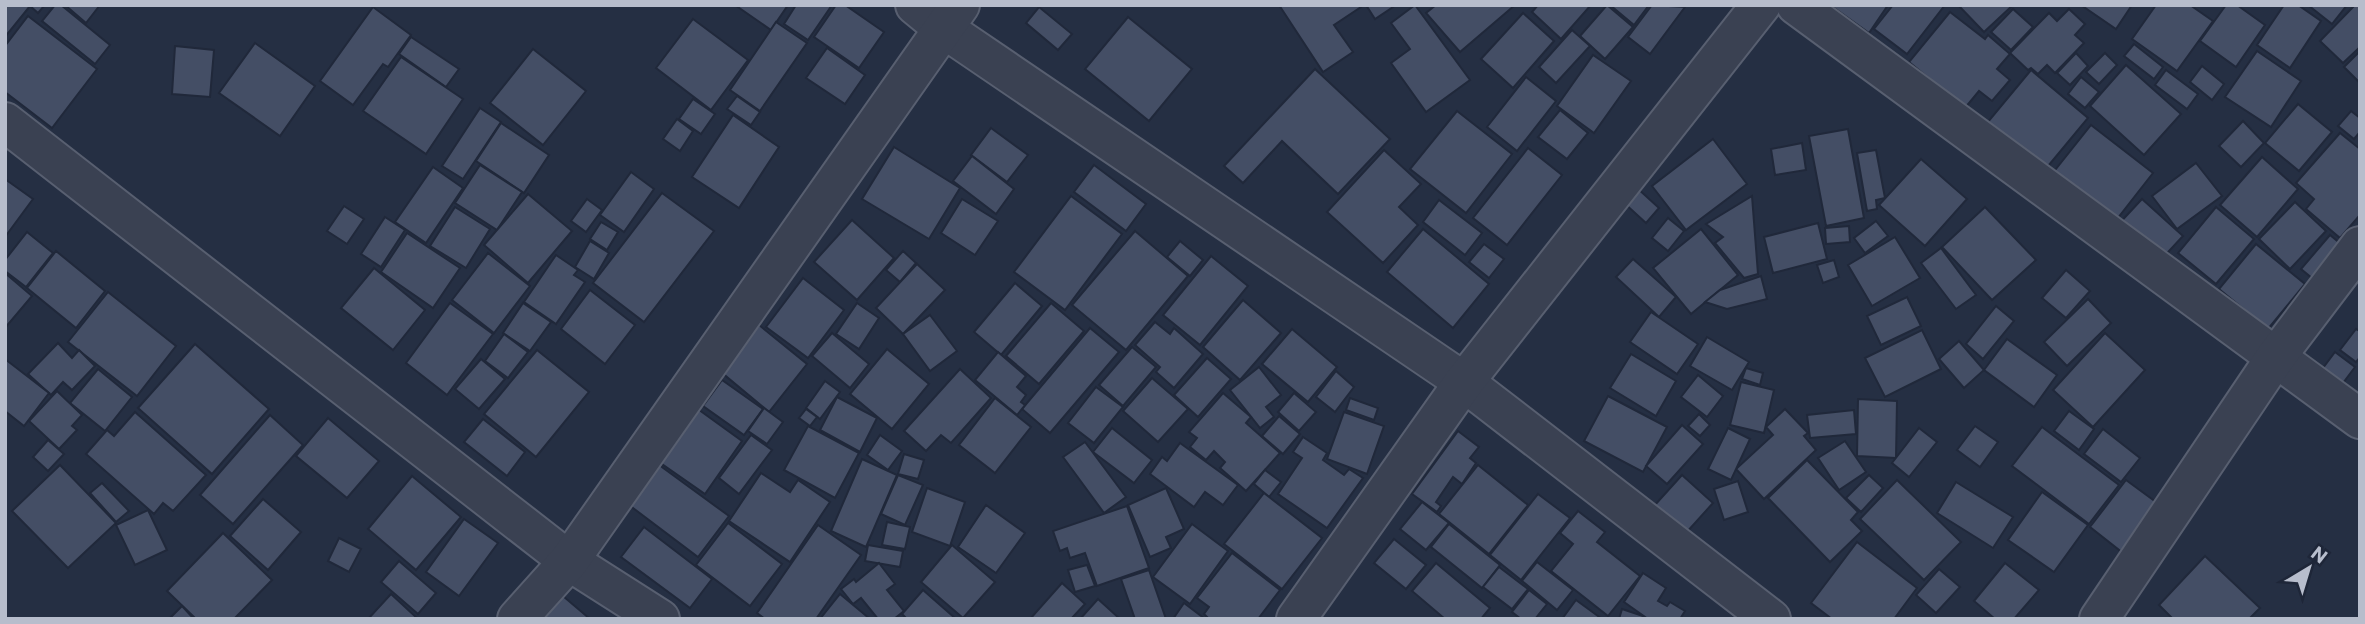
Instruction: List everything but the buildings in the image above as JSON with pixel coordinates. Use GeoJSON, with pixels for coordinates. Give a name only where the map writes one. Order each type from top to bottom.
{"type":"FeatureCollection","features":[{"type":"Feature","properties":{"kind":"street"},"geometry":{"type":"LineString","coordinates":[[1296,619],[1464,382],[1761,5]]}},
{"type":"Feature","properties":{"kind":"street"},"geometry":{"type":"LineString","coordinates":[[1796,5],[2360,419]]}},
{"type":"Feature","properties":{"kind":"street"},"geometry":{"type":"LineString","coordinates":[[517,619],[569,561],[939,13],[1464,382],[1771,619]]}},
{"type":"Feature","properties":{"kind":"street"},"geometry":{"type":"LineString","coordinates":[[5,122],[569,561],[660,619]]}},
{"type":"Feature","properties":{"kind":"street"},"geometry":{"type":"LineString","coordinates":[[2099,619],[2275,358],[2360,246]]}}]}
